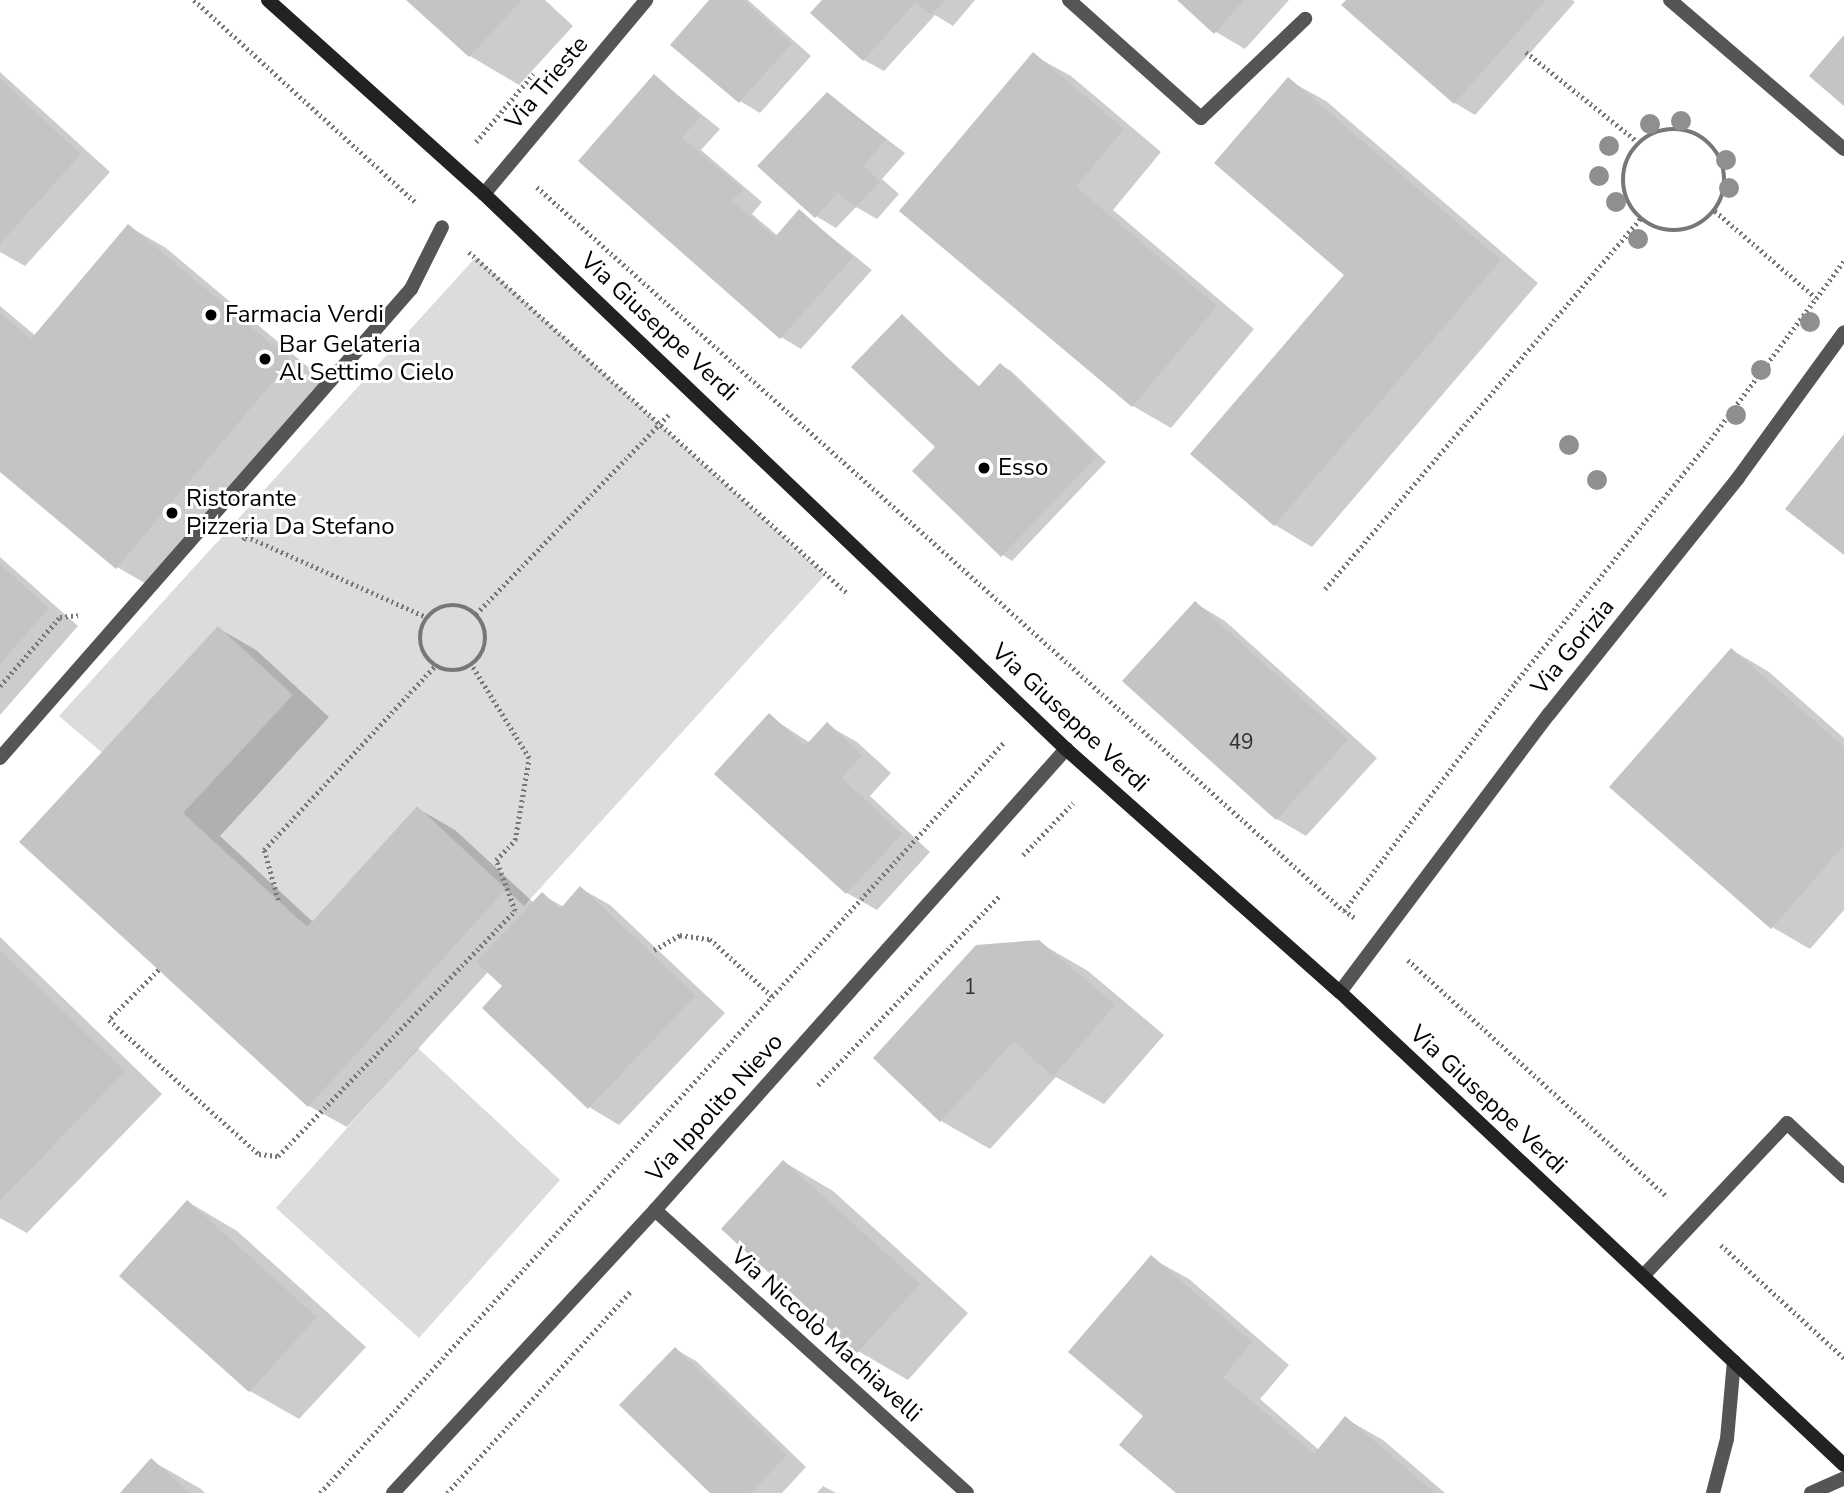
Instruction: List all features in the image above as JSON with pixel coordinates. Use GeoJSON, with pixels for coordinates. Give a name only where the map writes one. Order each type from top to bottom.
{"type":"FeatureCollection","features":[{"type":"Feature","properties":{"kind":"street","name":"Via Giuseppe Verdi"},"geometry":{"type":"LineString","coordinates":[[268,0],[484,194],[692,389],[1066,748],[1339,992],[1844,1465]]}},
{"type":"Feature","properties":{"kind":"street","name":"Via Trieste"},"geometry":{"type":"LineString","coordinates":[[484,194],[646,0]]}},
{"type":"Feature","properties":{"kind":"street"},"geometry":{"type":"LineString","coordinates":[[1069,0],[1201,118],[1305,19]]}},
{"type":"Feature","properties":{"kind":"street"},"geometry":{"type":"LineString","coordinates":[[1670,0],[1844,149]]}},
{"type":"Feature","properties":{"kind":"street"},"geometry":{"type":"LineString","coordinates":[[0,758],[131,612],[411,289],[442,227]]}},
{"type":"Feature","properties":{"kind":"street","name":"Via Gorizia"},"geometry":{"type":"LineString","coordinates":[[1339,992],[1549,714],[1738,478],[1844,332]]}},
{"type":"Feature","properties":{"kind":"street","name":"Via Ippolito Nievo"},"geometry":{"type":"LineString","coordinates":[[393,1493],[655,1210],[1066,748]]}},
{"type":"Feature","properties":{"kind":"street"},"geometry":{"type":"LineString","coordinates":[[1643,1276],[1787,1123],[1844,1176]]}},
{"type":"Feature","properties":{"kind":"street","name":"Via Niccolò Machiavelli"},"geometry":{"type":"LineString","coordinates":[[655,1210],[967,1493]]}},
{"type":"Feature","properties":{"kind":"street"},"geometry":{"type":"LineString","coordinates":[[1713,1493],[1727,1439],[1734,1361]]}},
{"type":"Feature","properties":{"kind":"street"},"geometry":{"type":"LineString","coordinates":[[1811,1493],[1844,1478]]}},
{"type":"Feature","properties":{"kind":"path"},"geometry":{"type":"LineString","coordinates":[[1525,52],[1639,143]]}},
{"type":"Feature","properties":{"kind":"path"},"geometry":{"type":"LineString","coordinates":[[473,146],[543,63]]}},
{"type":"Feature","properties":{"kind":"path"},"geometry":{"type":"LineString","coordinates":[[1670,129],[1686,130],[1708,142],[1723,163],[1725,179],[1715,211],[1688,230],[1663,230],[1640,219],[1623,190],[1623,172],[1639,143],[1670,129]]}},
{"type":"Feature","properties":{"kind":"path"},"geometry":{"type":"LineString","coordinates":[[511,163],[1344,911],[1404,956],[1844,1358]]}},
{"type":"Feature","properties":{"kind":"path"},"geometry":{"type":"LineString","coordinates":[[1715,211],[1816,298]]}},
{"type":"Feature","properties":{"kind":"path"},"geometry":{"type":"LineString","coordinates":[[1325,589],[1640,219]]}},
{"type":"Feature","properties":{"kind":"path"},"geometry":{"type":"LineString","coordinates":[[1344,911],[1515,683],[1704,448],[1844,261]]}},
{"type":"Feature","properties":{"kind":"path"},"geometry":{"type":"LineString","coordinates":[[477,614],[692,389]]}},
{"type":"Feature","properties":{"kind":"path"},"geometry":{"type":"LineString","coordinates":[[237,546],[246,536],[426,617]]}},
{"type":"Feature","properties":{"kind":"path"},"geometry":{"type":"LineString","coordinates":[[458,604],[477,614],[487,636],[480,658],[471,666],[458,671],[435,666],[427,659],[419,639],[426,617],[446,605],[458,604]]}},
{"type":"Feature","properties":{"kind":"path"},"geometry":{"type":"LineString","coordinates":[[278,900],[264,850],[435,666]]}},
{"type":"Feature","properties":{"kind":"path"},"geometry":{"type":"LineString","coordinates":[[159,970],[109,1020],[259,1154],[278,1156],[514,911],[496,860],[515,841],[529,758],[471,666]]}},
{"type":"Feature","properties":{"kind":"path"},"geometry":{"type":"LineString","coordinates":[[320,1493],[1007,738]]}},
{"type":"Feature","properties":{"kind":"path"},"geometry":{"type":"LineString","coordinates":[[809,1095],[999,896]]}},
{"type":"Feature","properties":{"kind":"path"},"geometry":{"type":"LineString","coordinates":[[654,950],[680,935],[710,939],[772,996]]}},
{"type":"Feature","properties":{"kind":"shaded area"},"geometry":{"type":"Polygon","coordinates":[[[476,257],[825,575],[524,906],[417,806],[307,927],[59,716],[476,257]]]}},
{"type":"Feature","properties":{"kind":"shaded area"},"geometry":{"type":"Polygon","coordinates":[[[418,1048],[560,1180],[419,1338],[276,1208],[418,1048]]]}},
{"type":"Feature","properties":{"kind":"building"},"geometry":{"type":"Polygon","coordinates":[[[406,0],[522,0],[469,57],[406,0]]]}},
{"type":"Feature","properties":{"kind":"building"},"geometry":{"type":"Polygon","coordinates":[[[709,0],[743,0],[792,43],[739,103],[670,45],[709,0]]]}},
{"type":"Feature","properties":{"kind":"building"},"geometry":{"type":"Polygon","coordinates":[[[822,0],[945,0],[931,15],[915,3],[863,61],[810,13],[822,0]]]}},
{"type":"Feature","properties":{"kind":"building"},"geometry":{"type":"Polygon","coordinates":[[[1177,0],[1244,0],[1214,34],[1177,0]]]}},
{"type":"Feature","properties":{"kind":"building"},"geometry":{"type":"Polygon","coordinates":[[[1346,0],[1546,0],[1454,104],[1341,5],[1346,0]]]}},
{"type":"Feature","properties":{"kind":"building"},"geometry":{"type":"Polygon","coordinates":[[[1844,35],[1844,106],[1809,76],[1844,35]]]}},
{"type":"Feature","properties":{"kind":"building"},"geometry":{"type":"Polygon","coordinates":[[[1033,52],[1124,129],[1076,187],[1217,306],[1132,407],[899,211],[1033,52]]]}},
{"type":"Feature","properties":{"kind":"building"},"geometry":{"type":"Polygon","coordinates":[[[654,74],[701,116],[682,138],[743,189],[732,201],[775,237],[799,209],[853,257],[780,339],[578,161],[654,74]]]}},
{"type":"Feature","properties":{"kind":"building"},"geometry":{"type":"Polygon","coordinates":[[[1288,77],[1501,260],[1274,526],[1190,454],[1344,275],[1214,163],[1288,77]]]}},
{"type":"Feature","properties":{"kind":"building"},"geometry":{"type":"Polygon","coordinates":[[[0,79],[81,154],[0,244],[0,79]]]}},
{"type":"Feature","properties":{"kind":"building"},"geometry":{"type":"Polygon","coordinates":[[[827,92],[886,140],[863,166],[880,182],[855,208],[838,192],[815,218],[757,166],[827,92]]]}},
{"type":"Feature","properties":{"kind":"building"},"geometry":{"type":"Polygon","coordinates":[[[128,224],[291,360],[116,569],[0,472],[0,313],[31,339],[128,224]]]}},
{"type":"Feature","properties":{"kind":"building"},"geometry":{"type":"Polygon","coordinates":[[[902,314],[978,387],[1000,363],[1097,456],[1001,557],[912,471],[935,447],[851,367],[902,314]]]}},
{"type":"Feature","properties":{"kind":"building"},"geometry":{"type":"Polygon","coordinates":[[[1844,434],[1844,555],[1785,509],[1844,434]]]}},
{"type":"Feature","properties":{"kind":"building"},"geometry":{"type":"Polygon","coordinates":[[[0,564],[49,608],[0,664],[0,564]]]}},
{"type":"Feature","properties":{"kind":"building"},"geometry":{"type":"Polygon","coordinates":[[[1195,601],[1348,740],[1276,820],[1122,681],[1195,601]]]}},
{"type":"Feature","properties":{"kind":"building"},"geometry":{"type":"Polygon","coordinates":[[[218,626],[293,695],[183,813],[307,927],[417,806],[506,889],[308,1107],[19,842],[218,626]]]}},
{"type":"Feature","properties":{"kind":"building"},"geometry":{"type":"Polygon","coordinates":[[[1731,648],[1844,747],[1844,845],[1771,929],[1609,787],[1731,648]]]}},
{"type":"Feature","properties":{"kind":"building"},"geometry":{"type":"Polygon","coordinates":[[[769,713],[805,746],[827,722],[862,755],[842,778],[902,834],[846,894],[714,774],[769,713]]]}},
{"type":"Feature","properties":{"kind":"building"},"geometry":{"type":"Polygon","coordinates":[[[580,886],[696,995],[588,1109],[482,1008],[502,986],[476,962],[542,892],[560,909],[580,886]]]}},
{"type":"Feature","properties":{"kind":"building"},"geometry":{"type":"Polygon","coordinates":[[[1039,940],[1115,1005],[1053,1077],[1014,1041],[940,1122],[873,1058],[976,945],[1039,940]]]}},
{"type":"Feature","properties":{"kind":"building"},"geometry":{"type":"Polygon","coordinates":[[[0,950],[125,1071],[0,1201],[0,950]]]}},
{"type":"Feature","properties":{"kind":"building"},"geometry":{"type":"Polygon","coordinates":[[[783,1160],[920,1284],[857,1353],[721,1229],[783,1160]]]}},
{"type":"Feature","properties":{"kind":"building"},"geometry":{"type":"Polygon","coordinates":[[[187,1200],[317,1317],[249,1392],[119,1276],[187,1200]]]}},
{"type":"Feature","properties":{"kind":"building"},"geometry":{"type":"Polygon","coordinates":[[[1151,1255],[1252,1342],[1223,1377],[1314,1454],[1345,1416],[1435,1493],[1176,1493],[1119,1445],[1143,1416],[1068,1352],[1151,1255]]]}},
{"type":"Feature","properties":{"kind":"building"},"geometry":{"type":"Polygon","coordinates":[[[675,1347],[787,1455],[751,1493],[710,1493],[619,1405],[675,1347]]]}},
{"type":"Feature","properties":{"kind":"building"},"geometry":{"type":"Polygon","coordinates":[[[151,1458],[189,1493],[120,1493],[151,1458]]]}},
{"type":"Feature","properties":{"kind":"place","name":"Farmacia Verdi"},"geometry":{"type":"Point","coordinates":[211,315]}},
{"type":"Feature","properties":{"kind":"place","name":"Bar Gelateria Al Settimo Cielo"},"geometry":{"type":"Point","coordinates":[265,359]}},
{"type":"Feature","properties":{"kind":"place","name":"Esso"},"geometry":{"type":"Point","coordinates":[984,468]}},
{"type":"Feature","properties":{"kind":"place","name":"Ristorante Pizzeria Da Stefano"},"geometry":{"type":"Point","coordinates":[172,513]}}]}
